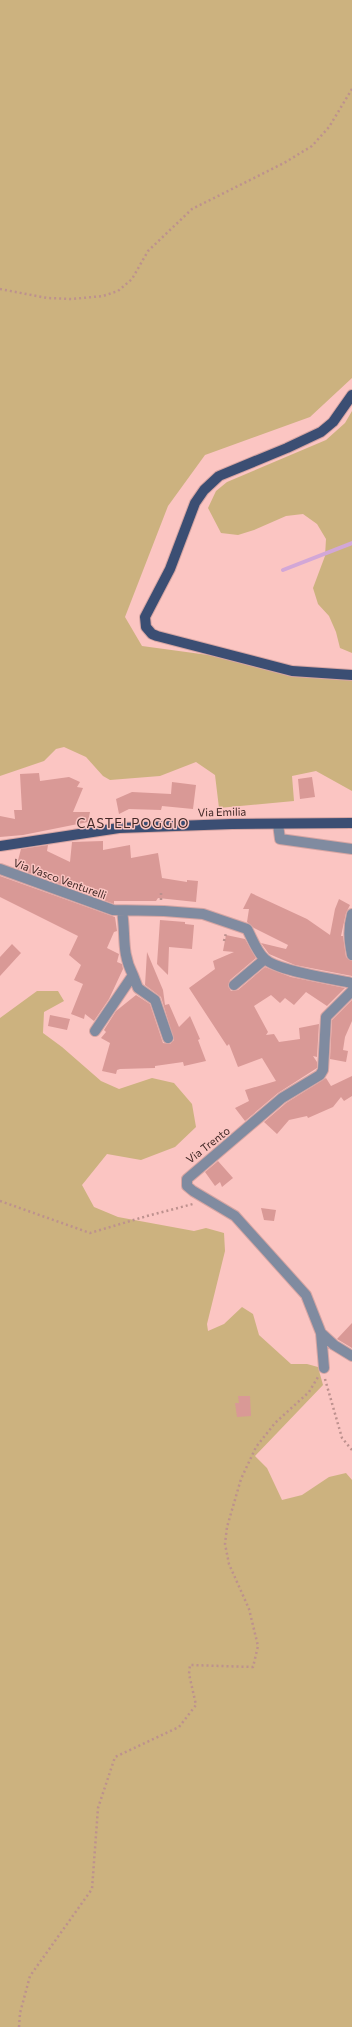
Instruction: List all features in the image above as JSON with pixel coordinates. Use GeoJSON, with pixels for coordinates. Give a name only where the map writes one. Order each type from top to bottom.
{"type":"FeatureCollection","features":[{"type":"Feature","properties":{"kind":"main road"},"geometry":{"type":"LineString","coordinates":[[352,395],[333,422],[320,432],[280,452],[219,476],[204,490],[195,503],[170,568],[146,612],[144,622],[148,631],[156,636],[292,671],[352,675]]}},
{"type":"Feature","properties":{"kind":"main road","name":"Via Emilia"},"geometry":{"type":"LineString","coordinates":[[0,846],[119,828],[352,823]]}},
{"type":"Feature","properties":{"kind":"street"},"geometry":{"type":"LineString","coordinates":[[278,824],[280,839],[352,849]]}},
{"type":"Feature","properties":{"kind":"street","name":"Via Vasco Venturelli"},"geometry":{"type":"LineString","coordinates":[[0,869],[101,907],[122,911],[164,911],[203,914],[248,929],[265,960]]}},
{"type":"Feature","properties":{"kind":"street"},"geometry":{"type":"LineString","coordinates":[[122,911],[126,963],[138,988],[155,1000],[168,1038]]}},
{"type":"Feature","properties":{"kind":"street"},"geometry":{"type":"LineString","coordinates":[[352,914],[348,926],[348,936],[352,955]]}},
{"type":"Feature","properties":{"kind":"street"},"geometry":{"type":"LineString","coordinates":[[234,985],[265,960],[284,968],[305,974],[352,983]]}},
{"type":"Feature","properties":{"kind":"street"},"geometry":{"type":"LineString","coordinates":[[95,1031],[133,975]]}},
{"type":"Feature","properties":{"kind":"street","name":"Via Trento"},"geometry":{"type":"LineString","coordinates":[[324,1368],[321,1333],[306,1295],[235,1216],[187,1186],[187,1179],[282,1098],[320,1075],[324,1066],[326,1017],[351,992]]}},
{"type":"Feature","properties":{"kind":"street","name":"Via Trento"},"geometry":{"type":"LineString","coordinates":[[321,1333],[334,1345],[352,1356]]}},
{"type":"Feature","properties":{"kind":"path"},"geometry":{"type":"LineString","coordinates":[[0,289],[47,298],[72,299],[103,296],[118,291],[132,279],[148,251],[192,209],[284,163],[312,146],[329,126],[352,89]]}},
{"type":"Feature","properties":{"kind":"path"},"geometry":{"type":"LineString","coordinates":[[0,1201],[90,1233],[208,1200]]}},
{"type":"Feature","properties":{"kind":"path"},"geometry":{"type":"LineString","coordinates":[[324,1368],[327,1390],[342,1438],[352,1450]]}},
{"type":"Feature","properties":{"kind":"path"},"geometry":{"type":"LineString","coordinates":[[18,2027],[20,2013],[30,1976],[92,1889],[98,1808],[115,1758],[179,1727],[196,1706],[189,1674],[190,1665],[253,1667],[258,1646],[249,1610],[229,1564],[225,1544],[227,1527],[241,1479],[256,1447],[275,1423],[309,1392],[324,1368]]}},
{"type":"Feature","properties":{"kind":"shaded area"},"geometry":{"type":"Polygon","coordinates":[[[0,0],[352,0],[352,378],[310,417],[205,455],[168,506],[125,617],[142,646],[340,673],[352,680],[352,791],[316,771],[292,776],[294,801],[219,808],[215,775],[196,762],[160,776],[110,780],[103,776],[86,757],[64,747],[56,749],[44,761],[0,776],[0,0]]]}},
{"type":"Feature","properties":{"kind":"shaded area"},"geometry":{"type":"Polygon","coordinates":[[[352,411],[352,653],[340,648],[336,632],[329,616],[318,604],[313,588],[325,556],[326,539],[317,524],[303,514],[286,516],[254,530],[238,535],[221,533],[208,508],[216,491],[227,482],[326,440],[345,423],[352,411]]]}},
{"type":"Feature","properties":{"kind":"shaded area"},"geometry":{"type":"Polygon","coordinates":[[[37,991],[58,991],[64,1001],[44,1012],[43,1033],[62,1047],[101,1081],[119,1089],[152,1078],[174,1083],[192,1104],[196,1127],[175,1147],[141,1160],[107,1154],[82,1185],[94,1207],[118,1217],[194,1231],[206,1228],[224,1233],[225,1251],[207,1324],[208,1331],[224,1324],[242,1307],[253,1314],[259,1335],[291,1364],[307,1364],[318,1367],[323,1385],[255,1456],[267,1468],[282,1500],[302,1495],[329,1477],[346,1473],[352,1480],[352,2027],[0,2027],[0,1018],[37,991]]]}},
{"type":"Feature","properties":{"kind":"building"},"geometry":{"type":"Polygon","coordinates":[[[39,773],[40,781],[69,777],[80,782],[77,787],[83,788],[73,812],[90,812],[88,822],[23,835],[0,837],[0,816],[15,819],[14,810],[22,810],[20,774],[39,773]]]}},
{"type":"Feature","properties":{"kind":"building"},"geometry":{"type":"Polygon","coordinates":[[[312,777],[315,797],[300,799],[298,779],[312,777]]]}},
{"type":"Feature","properties":{"kind":"building"},"geometry":{"type":"Polygon","coordinates":[[[172,782],[196,785],[193,809],[162,806],[161,810],[129,809],[119,814],[116,799],[132,792],[171,794],[172,782]]]}},
{"type":"Feature","properties":{"kind":"building"},"geometry":{"type":"Polygon","coordinates":[[[103,841],[103,850],[130,845],[131,858],[158,853],[162,878],[187,882],[187,880],[198,881],[196,902],[158,898],[156,901],[114,901],[114,904],[16,868],[21,849],[48,845],[47,851],[70,862],[72,842],[103,841]]]}},
{"type":"Feature","properties":{"kind":"building"},"geometry":{"type":"Polygon","coordinates":[[[0,876],[115,917],[117,931],[114,932],[107,948],[119,954],[117,962],[122,964],[123,969],[109,999],[94,1021],[85,1014],[84,1019],[71,1014],[83,984],[74,980],[81,965],[69,955],[78,936],[0,897],[0,876]]]}},
{"type":"Feature","properties":{"kind":"building"},"geometry":{"type":"Polygon","coordinates":[[[251,893],[307,919],[330,935],[335,909],[339,899],[350,905],[346,913],[341,936],[343,936],[346,957],[352,961],[352,976],[295,965],[269,954],[261,943],[286,949],[288,945],[254,928],[247,922],[249,909],[243,909],[251,893]]]}},
{"type":"Feature","properties":{"kind":"building"},"geometry":{"type":"Polygon","coordinates":[[[160,920],[185,922],[185,924],[194,925],[192,949],[169,947],[168,975],[157,964],[160,920]]]}},
{"type":"Feature","properties":{"kind":"building"},"geometry":{"type":"Polygon","coordinates":[[[226,935],[245,939],[256,958],[230,980],[228,986],[231,991],[238,990],[265,967],[291,977],[345,988],[327,1006],[306,992],[294,1005],[285,998],[280,1003],[271,995],[254,1006],[268,1032],[266,1035],[274,1034],[279,1042],[300,1039],[299,1028],[319,1024],[317,1057],[313,1056],[317,1062],[317,1068],[278,1093],[245,1121],[235,1108],[249,1101],[245,1090],[276,1081],[262,1058],[238,1067],[229,1044],[227,1046],[189,988],[215,969],[213,961],[234,952],[223,951],[226,935]]]}},
{"type":"Feature","properties":{"kind":"building"},"geometry":{"type":"Polygon","coordinates":[[[12,944],[21,953],[0,976],[0,957],[12,944]]]}},
{"type":"Feature","properties":{"kind":"building"},"geometry":{"type":"Polygon","coordinates":[[[147,952],[163,990],[165,1005],[169,1004],[179,1027],[190,1016],[200,1039],[198,1040],[206,1061],[184,1066],[183,1062],[155,1066],[155,1068],[120,1069],[117,1070],[116,1074],[102,1071],[110,1043],[101,1038],[106,1032],[104,1030],[116,1011],[136,995],[150,1004],[163,1043],[170,1044],[174,1040],[161,997],[145,985],[147,952]]]}},
{"type":"Feature","properties":{"kind":"building"},"geometry":{"type":"Polygon","coordinates":[[[352,1000],[352,1021],[345,1037],[343,1050],[348,1051],[346,1062],[330,1059],[332,1020],[352,1000]]]}},
{"type":"Feature","properties":{"kind":"building"},"geometry":{"type":"Polygon","coordinates":[[[50,1015],[70,1019],[67,1030],[48,1026],[50,1015]]]}},
{"type":"Feature","properties":{"kind":"building"},"geometry":{"type":"Polygon","coordinates":[[[352,1076],[352,1096],[344,1101],[341,1097],[333,1107],[308,1118],[307,1116],[289,1120],[277,1134],[264,1122],[286,1103],[326,1078],[331,1086],[352,1076]]]}},
{"type":"Feature","properties":{"kind":"building"},"geometry":{"type":"Polygon","coordinates":[[[218,1161],[233,1178],[222,1187],[220,1182],[215,1186],[205,1172],[218,1161]]]}},
{"type":"Feature","properties":{"kind":"building"},"geometry":{"type":"Polygon","coordinates":[[[261,1208],[276,1210],[274,1221],[264,1220],[261,1208]]]}},
{"type":"Feature","properties":{"kind":"building"},"geometry":{"type":"Polygon","coordinates":[[[352,1323],[352,1348],[337,1339],[352,1323]]]}},
{"type":"Feature","properties":{"kind":"building"},"geometry":{"type":"Polygon","coordinates":[[[238,1396],[250,1396],[251,1416],[237,1417],[235,1403],[239,1403],[238,1396]]]}},
{"type":"Feature","properties":{"kind":"waterway"},"geometry":{"type":"LineString","coordinates":[[283,570],[352,543]]}},
{"type":"Feature","properties":{"kind":"district","name":"CASTELPOGGIO"},"geometry":{"type":"Point","coordinates":[133,823]}}]}
